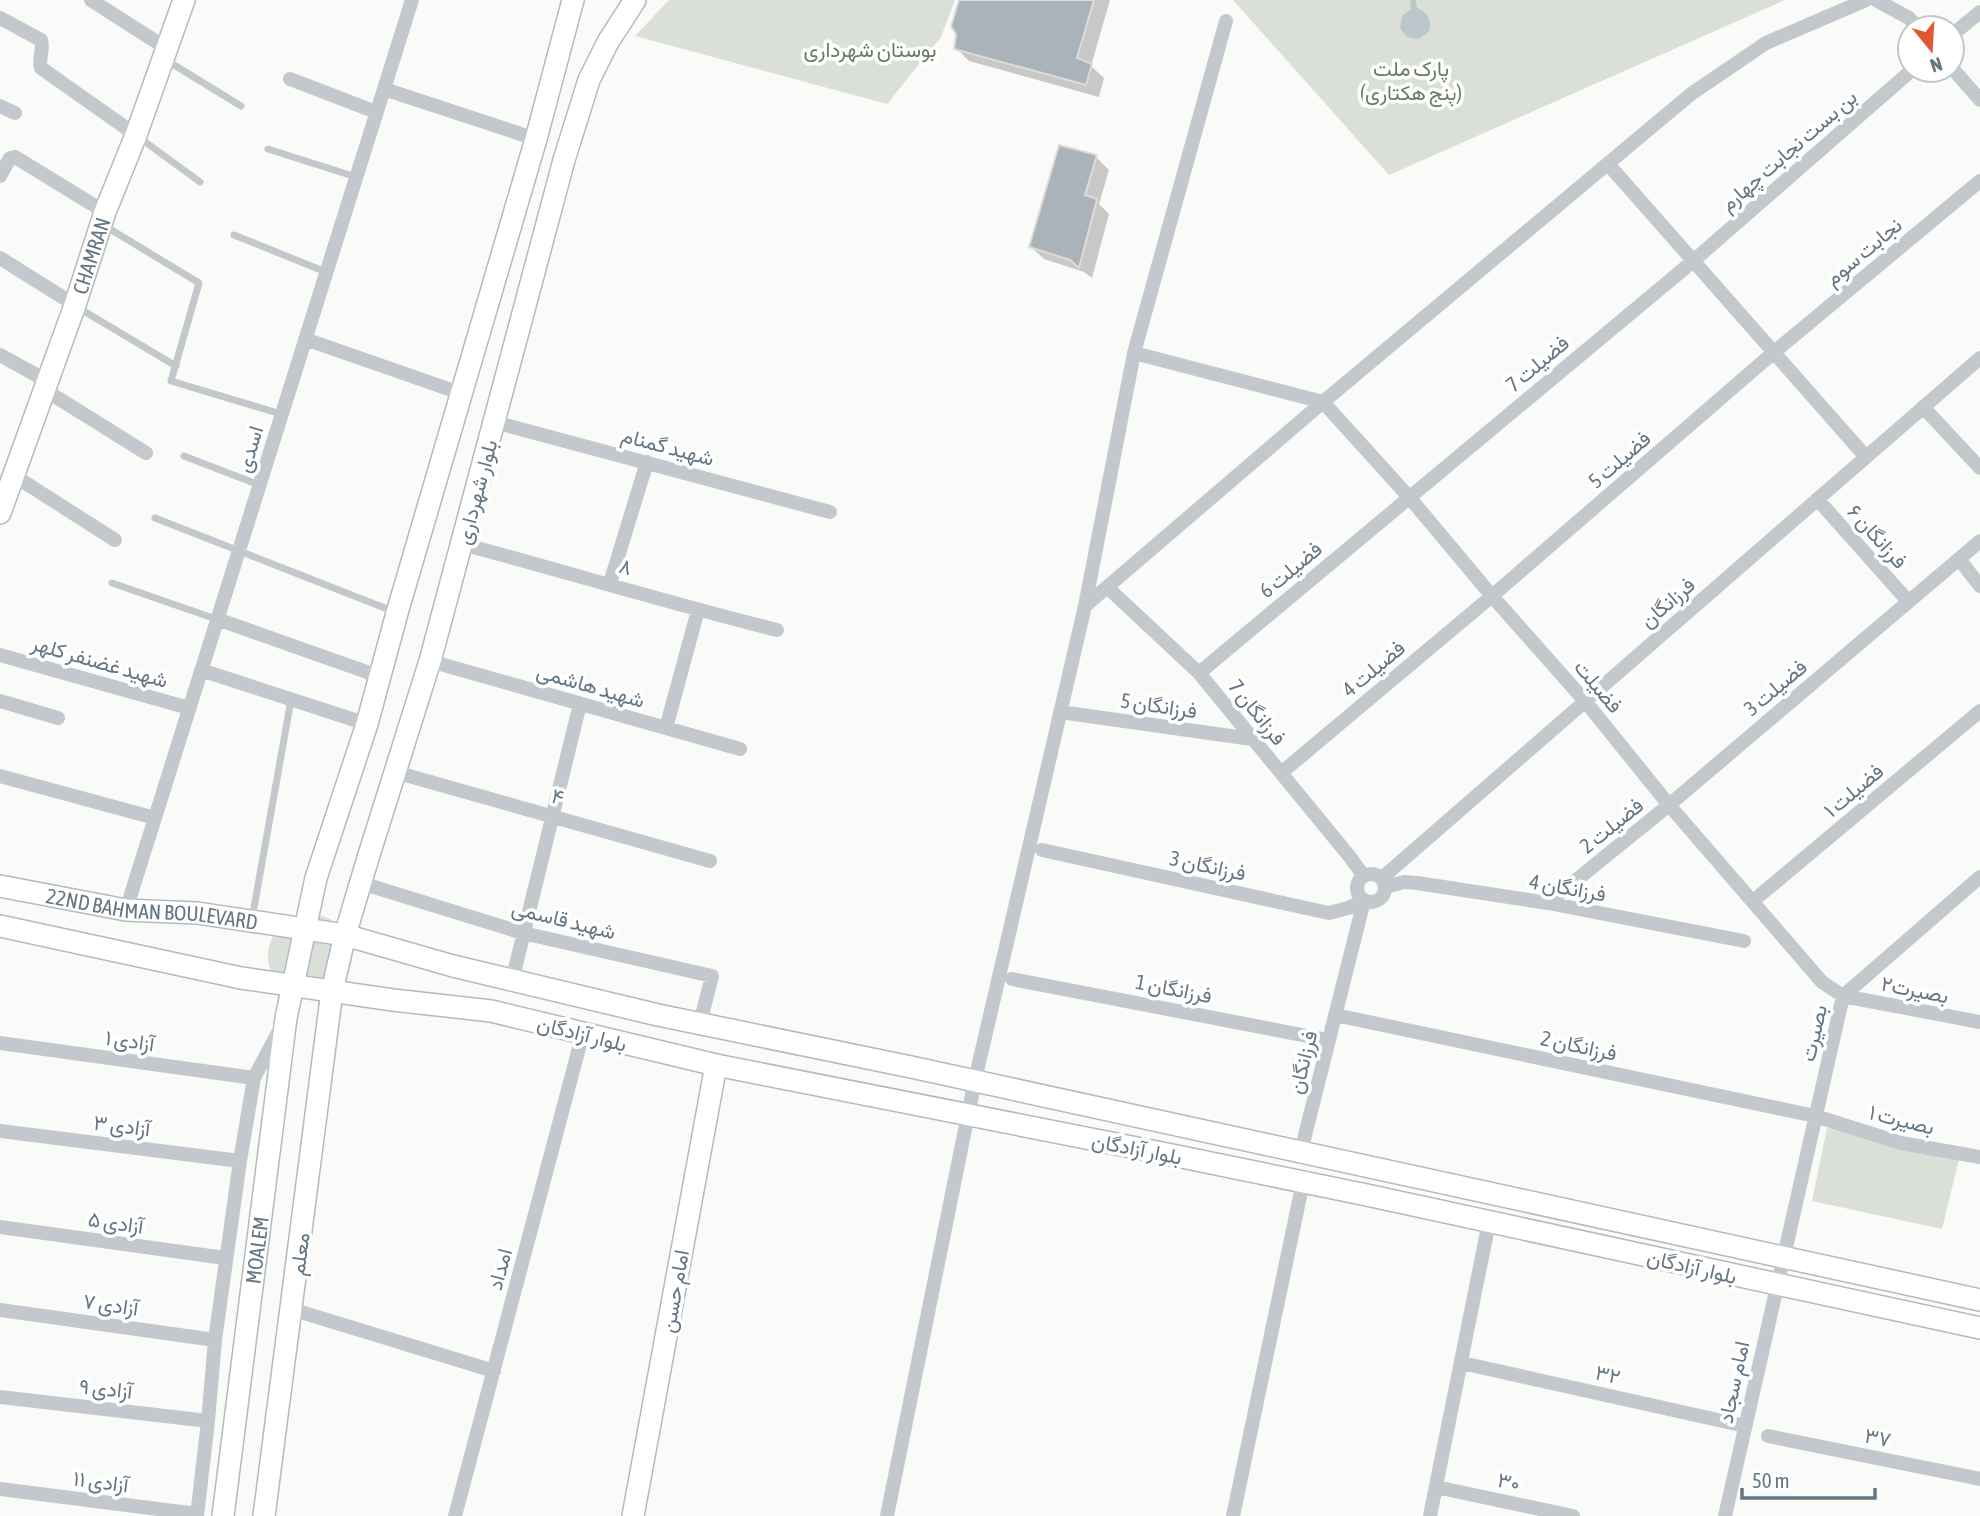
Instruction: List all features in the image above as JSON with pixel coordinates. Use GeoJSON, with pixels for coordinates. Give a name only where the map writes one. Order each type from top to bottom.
{"type":"FeatureCollection","features":[{"type":"Feature","properties":{"kind":"street"},"geometry":{"type":"LineString","coordinates":[[90,0],[164,53]]}},
{"type":"Feature","properties":{"kind":"street","name":"CHAMRAN"},"geometry":{"type":"LineString","coordinates":[[0,513],[75,305],[103,218],[184,0]]}},
{"type":"Feature","properties":{"kind":"street","name":"اسدی"},"geometry":{"type":"LineString","coordinates":[[126,910],[411,0]]}},
{"type":"Feature","properties":{"kind":"street","name":"بلوار شهرداری"},"geometry":{"type":"LineString","coordinates":[[292,986],[316,878],[381,677],[460,393],[536,139],[573,0]]}},
{"type":"Feature","properties":{"kind":"street","name":"بلوار شهرداری"},"geometry":{"type":"LineString","coordinates":[[332,991],[345,935],[430,661],[564,160],[589,80],[608,42],[635,0]]}},
{"type":"Feature","properties":{"kind":"street"},"geometry":{"type":"LineString","coordinates":[[1085,606],[1323,402],[1691,94],[1766,43],[1866,0]]}},
{"type":"Feature","properties":{"kind":"street"},"geometry":{"type":"LineString","coordinates":[[1876,0],[1902,14]]}},
{"type":"Feature","properties":{"kind":"street"},"geometry":{"type":"LineString","coordinates":[[1966,24],[1980,12]]}},
{"type":"Feature","properties":{"kind":"street"},"geometry":{"type":"LineString","coordinates":[[0,18],[41,40],[43,46],[40,65],[43,71],[136,135]]}},
{"type":"Feature","properties":{"kind":"street"},"geometry":{"type":"LineString","coordinates":[[887,1516],[967,1115],[1085,606],[1134,353],[1226,21]]}},
{"type":"Feature","properties":{"kind":"street"},"geometry":{"type":"LineString","coordinates":[[290,79],[376,111]]}},
{"type":"Feature","properties":{"kind":"street","name":"بن بست نجابت چهارم"},"geometry":{"type":"LineString","coordinates":[[1692,262],[1896,84]]}},
{"type":"Feature","properties":{"kind":"street"},"geometry":{"type":"LineString","coordinates":[[1966,84],[1980,100]]}},
{"type":"Feature","properties":{"kind":"street"},"geometry":{"type":"LineString","coordinates":[[384,89],[536,139]]}},
{"type":"Feature","properties":{"kind":"street"},"geometry":{"type":"LineString","coordinates":[[0,106],[15,114]]}},
{"type":"Feature","properties":{"kind":"street"},"geometry":{"type":"LineString","coordinates":[[0,176],[10,158],[15,157],[103,218]]}},
{"type":"Feature","properties":{"kind":"street"},"geometry":{"type":"LineString","coordinates":[[1608,164],[1866,457]]}},
{"type":"Feature","properties":{"kind":"street","name":"نجابت سوم"},"geometry":{"type":"LineString","coordinates":[[1773,353],[1980,181]]}},
{"type":"Feature","properties":{"kind":"street"},"geometry":{"type":"LineString","coordinates":[[0,258],[75,305]]}},
{"type":"Feature","properties":{"kind":"street","name":"فضیلت 7"},"geometry":{"type":"LineString","coordinates":[[1409,497],[1692,262]]}},
{"type":"Feature","properties":{"kind":"street"},"geometry":{"type":"LineString","coordinates":[[305,339],[460,393]]}},
{"type":"Feature","properties":{"kind":"street"},"geometry":{"type":"LineString","coordinates":[[1134,353],[1323,402]]}},
{"type":"Feature","properties":{"kind":"street","name":"فضیلت 5"},"geometry":{"type":"LineString","coordinates":[[1493,596],[1773,353]]}},
{"type":"Feature","properties":{"kind":"street"},"geometry":{"type":"LineString","coordinates":[[0,355],[146,453]]}},
{"type":"Feature","properties":{"kind":"street","name":"فرزانگان"},"geometry":{"type":"LineString","coordinates":[[1384,882],[1585,701],[1980,358]]}},
{"type":"Feature","properties":{"kind":"street","name":"فضیلت"},"geometry":{"type":"LineString","coordinates":[[1323,402],[1585,701],[1669,805],[1822,982],[1843,996]]}},
{"type":"Feature","properties":{"kind":"street"},"geometry":{"type":"LineString","coordinates":[[1923,407],[1980,468]]}},
{"type":"Feature","properties":{"kind":"street","name":"شهید گمنام"},"geometry":{"type":"LineString","coordinates":[[495,422],[830,512]]}},
{"type":"Feature","properties":{"kind":"street"},"geometry":{"type":"LineString","coordinates":[[610,583],[647,462]]}},
{"type":"Feature","properties":{"kind":"street"},"geometry":{"type":"LineString","coordinates":[[13,475],[115,540]]}},
{"type":"Feature","properties":{"kind":"street","name":"فضیلت 6"},"geometry":{"type":"LineString","coordinates":[[1199,673],[1409,497]]}},
{"type":"Feature","properties":{"kind":"street","name":"فرزانگان ۶"},"geometry":{"type":"LineString","coordinates":[[1817,499],[1908,601]]}},
{"type":"Feature","properties":{"kind":"street","name":"فضیلت 3"},"geometry":{"type":"LineString","coordinates":[[1669,805],[1980,541]]}},
{"type":"Feature","properties":{"kind":"street","name":"۸"},"geometry":{"type":"LineString","coordinates":[[462,544],[778,630]]}},
{"type":"Feature","properties":{"kind":"street"},"geometry":{"type":"LineString","coordinates":[[1959,559],[1980,586]]}},
{"type":"Feature","properties":{"kind":"street","name":"فرزانگان 7"},"geometry":{"type":"LineString","coordinates":[[1107,587],[1199,673],[1363,875]]}},
{"type":"Feature","properties":{"kind":"street","name":"فضیلت 4"},"geometry":{"type":"LineString","coordinates":[[1281,773],[1493,596]]}},
{"type":"Feature","properties":{"kind":"street"},"geometry":{"type":"LineString","coordinates":[[666,728],[698,610]]}},
{"type":"Feature","properties":{"kind":"street"},"geometry":{"type":"LineString","coordinates":[[217,619],[381,677]]}},
{"type":"Feature","properties":{"kind":"street","name":"شهید غضنفر کلهر"},"geometry":{"type":"LineString","coordinates":[[0,655],[189,708]]}},
{"type":"Feature","properties":{"kind":"street","name":"شهید هاشمی"},"geometry":{"type":"LineString","coordinates":[[430,661],[740,749]]}},
{"type":"Feature","properties":{"kind":"street"},"geometry":{"type":"LineString","coordinates":[[201,670],[367,724]]}},
{"type":"Feature","properties":{"kind":"street"},"geometry":{"type":"LineString","coordinates":[[0,701],[58,718]]}},
{"type":"Feature","properties":{"kind":"street"},"geometry":{"type":"LineString","coordinates":[[512,981],[580,704]]}},
{"type":"Feature","properties":{"kind":"street","name":"فضیلت ۱"},"geometry":{"type":"LineString","coordinates":[[1753,901],[1980,710]]}},
{"type":"Feature","properties":{"kind":"street","name":"فرزانگان 5"},"geometry":{"type":"LineString","coordinates":[[1060,712],[1252,739]]}},
{"type":"Feature","properties":{"kind":"street","name":"۴"},"geometry":{"type":"LineString","coordinates":[[395,772],[710,861]]}},
{"type":"Feature","properties":{"kind":"street"},"geometry":{"type":"LineString","coordinates":[[0,776],[155,818]]}},
{"type":"Feature","properties":{"kind":"street","name":"فضیلت 2"},"geometry":{"type":"LineString","coordinates":[[1548,903],[1669,805]]}},
{"type":"Feature","properties":{"kind":"street","name":"فرزانگان 3"},"geometry":{"type":"LineString","coordinates":[[1042,850],[1329,913],[1364,901]]}},
{"type":"Feature","properties":{"kind":"street"},"geometry":{"type":"LineString","coordinates":[[1373,873],[1384,882],[1382,897],[1374,902],[1364,901],[1357,893],[1357,883],[1363,875],[1373,873]]}},
{"type":"Feature","properties":{"kind":"street","name":"بصیرت"},"geometry":{"type":"LineString","coordinates":[[1782,1257],[1843,996],[1980,877]]}},
{"type":"Feature","properties":{"kind":"street","name":"فرزانگان 4"},"geometry":{"type":"LineString","coordinates":[[1384,882],[1405,882],[1548,903],[1744,941]]}},
{"type":"Feature","properties":{"kind":"street","name":"شهید قاسمی"},"geometry":{"type":"LineString","coordinates":[[361,883],[523,933],[712,976],[700,1023]]}},
{"type":"Feature","properties":{"kind":"street","name":"22ND BAHMAN BOULEVARD"},"geometry":{"type":"LineString","coordinates":[[0,886],[126,910],[197,913],[304,930]]}},
{"type":"Feature","properties":{"kind":"street","name":"فرزانگان"},"geometry":{"type":"LineString","coordinates":[[1301,1151],[1364,901]]}},
{"type":"Feature","properties":{"kind":"street","name":"22ND BAHMAN BOULEVARD"},"geometry":{"type":"LineString","coordinates":[[0,926],[240,978],[292,986]]}},
{"type":"Feature","properties":{"kind":"street","name":"بلوار آزادگان"},"geometry":{"type":"LineString","coordinates":[[304,930],[345,935],[512,981],[700,1023],[975,1080],[1980,1300]]}},
{"type":"Feature","properties":{"kind":"street","name":"فرزانگان 1"},"geometry":{"type":"LineString","coordinates":[[1012,979],[1328,1040]]}},
{"type":"Feature","properties":{"kind":"street","name":"بلوار آزادگان"},"geometry":{"type":"LineString","coordinates":[[292,986],[491,1010],[716,1065],[1303,1182],[1980,1328]]}},
{"type":"Feature","properties":{"kind":"street","name":"MOALEM"},"geometry":{"type":"LineString","coordinates":[[223,1516],[292,986]]}},
{"type":"Feature","properties":{"kind":"street","name":"معلم"},"geometry":{"type":"LineString","coordinates":[[264,1516],[332,991]]}},
{"type":"Feature","properties":{"kind":"street","name":"بصیرت۲"},"geometry":{"type":"LineString","coordinates":[[1843,996],[1980,1022]]}},
{"type":"Feature","properties":{"kind":"street","name":"فرزانگان 2"},"geometry":{"type":"LineString","coordinates":[[1335,1015],[1815,1116]]}},
{"type":"Feature","properties":{"kind":"street"},"geometry":{"type":"LineString","coordinates":[[197,1515],[225,1258],[254,1078],[286,1018]]}},
{"type":"Feature","properties":{"kind":"street","name":"امداد"},"geometry":{"type":"LineString","coordinates":[[456,1516],[583,1033]]}},
{"type":"Feature","properties":{"kind":"street","name":"آزادی ۱"},"geometry":{"type":"LineString","coordinates":[[0,1043],[254,1078]]}},
{"type":"Feature","properties":{"kind":"street","name":"امام حسن"},"geometry":{"type":"LineString","coordinates":[[633,1516],[716,1065]]}},
{"type":"Feature","properties":{"kind":"street","name":"بصیرت ۱"},"geometry":{"type":"LineString","coordinates":[[1815,1116],[1901,1143],[1980,1157]]}},
{"type":"Feature","properties":{"kind":"street","name":"آزادی ۳"},"geometry":{"type":"LineString","coordinates":[[0,1131],[240,1161]]}},
{"type":"Feature","properties":{"kind":"street"},"geometry":{"type":"LineString","coordinates":[[1233,1516],[1303,1182]]}},
{"type":"Feature","properties":{"kind":"street"},"geometry":{"type":"LineString","coordinates":[[1430,1516],[1489,1222]]}},
{"type":"Feature","properties":{"kind":"street","name":"آزادی ۵"},"geometry":{"type":"LineString","coordinates":[[0,1227],[225,1258]]}},
{"type":"Feature","properties":{"kind":"street","name":"امام سجاد"},"geometry":{"type":"LineString","coordinates":[[1725,1516],[1782,1257]]}},
{"type":"Feature","properties":{"kind":"street"},"geometry":{"type":"LineString","coordinates":[[291,1309],[494,1371]]}},
{"type":"Feature","properties":{"kind":"street","name":"آزادی ۷"},"geometry":{"type":"LineString","coordinates":[[0,1310],[215,1340]]}},
{"type":"Feature","properties":{"kind":"street","name":"۳۲"},"geometry":{"type":"LineString","coordinates":[[1462,1363],[1745,1426]]}},
{"type":"Feature","properties":{"kind":"street","name":"آزادی ۹"},"geometry":{"type":"LineString","coordinates":[[0,1397],[208,1421]]}},
{"type":"Feature","properties":{"kind":"street","name":"۳۷"},"geometry":{"type":"LineString","coordinates":[[1768,1436],[1980,1479]]}},
{"type":"Feature","properties":{"kind":"street","name":"۳۰"},"geometry":{"type":"LineString","coordinates":[[1436,1487],[1573,1516]]}},
{"type":"Feature","properties":{"kind":"street","name":"آزادی ۱۱"},"geometry":{"type":"LineString","coordinates":[[0,1489],[197,1515]]}},
{"type":"Feature","properties":{"kind":"lane"},"geometry":{"type":"LineString","coordinates":[[164,53],[241,106]]}},
{"type":"Feature","properties":{"kind":"lane"},"geometry":{"type":"LineString","coordinates":[[136,135],[200,182]]}},
{"type":"Feature","properties":{"kind":"lane"},"geometry":{"type":"LineString","coordinates":[[268,149],[356,177]]}},
{"type":"Feature","properties":{"kind":"lane"},"geometry":{"type":"LineString","coordinates":[[103,218],[199,283],[171,382],[281,414]]}},
{"type":"Feature","properties":{"kind":"lane"},"geometry":{"type":"LineString","coordinates":[[234,235],[326,272]]}},
{"type":"Feature","properties":{"kind":"lane"},"geometry":{"type":"LineString","coordinates":[[75,305],[176,366]]}},
{"type":"Feature","properties":{"kind":"lane"},"geometry":{"type":"LineString","coordinates":[[184,456],[259,485]]}},
{"type":"Feature","properties":{"kind":"lane"},"geometry":{"type":"LineString","coordinates":[[155,517],[397,613]]}},
{"type":"Feature","properties":{"kind":"lane"},"geometry":{"type":"LineString","coordinates":[[112,583],[217,619]]}},
{"type":"Feature","properties":{"kind":"lane"},"geometry":{"type":"LineString","coordinates":[[252,921],[291,699]]}},
{"type":"Feature","properties":{"kind":"green space","name":"بوستان شهرداری"},"geometry":{"type":"Polygon","coordinates":[[[669,0],[955,0],[941,37],[887,104],[635,36],[669,0]]]}},
{"type":"Feature","properties":{"kind":"green space","name":"پارک ملت (پنج هکتاری)"},"geometry":{"type":"Polygon","coordinates":[[[1233,0],[1785,0],[1389,175],[1233,0]]]}},
{"type":"Feature","properties":{"kind":"green space"},"geometry":{"type":"Polygon","coordinates":[[[310,914],[326,917],[340,926],[349,940],[352,956],[349,972],[340,986],[326,995],[310,998],[294,995],[280,986],[271,972],[268,956],[271,940],[280,926],[294,917],[310,914]]]}},
{"type":"Feature","properties":{"kind":"green space"},"geometry":{"type":"Polygon","coordinates":[[[1827,1128],[1924,1148],[1959,1159],[1942,1229],[1812,1201],[1827,1128]]]}},
{"type":"Feature","properties":{"kind":"shaded area"},"geometry":{"type":"Polygon","coordinates":[[[1410,0],[1416,0],[1417,8],[1426,14],[1429,20],[1429,31],[1419,39],[1407,37],[1400,28],[1402,16],[1411,9],[1410,0]]]}},
{"type":"Feature","properties":{"kind":"building"},"geometry":{"type":"Polygon","coordinates":[[[959,0],[1094,0],[1077,58],[1092,64],[1086,85],[954,49],[956,34],[951,26],[959,0]]]}},
{"type":"Feature","properties":{"kind":"building"},"geometry":{"type":"Polygon","coordinates":[[[1059,145],[1097,155],[1085,195],[1097,199],[1079,268],[1070,260],[1029,247],[1059,145]]]}}]}
